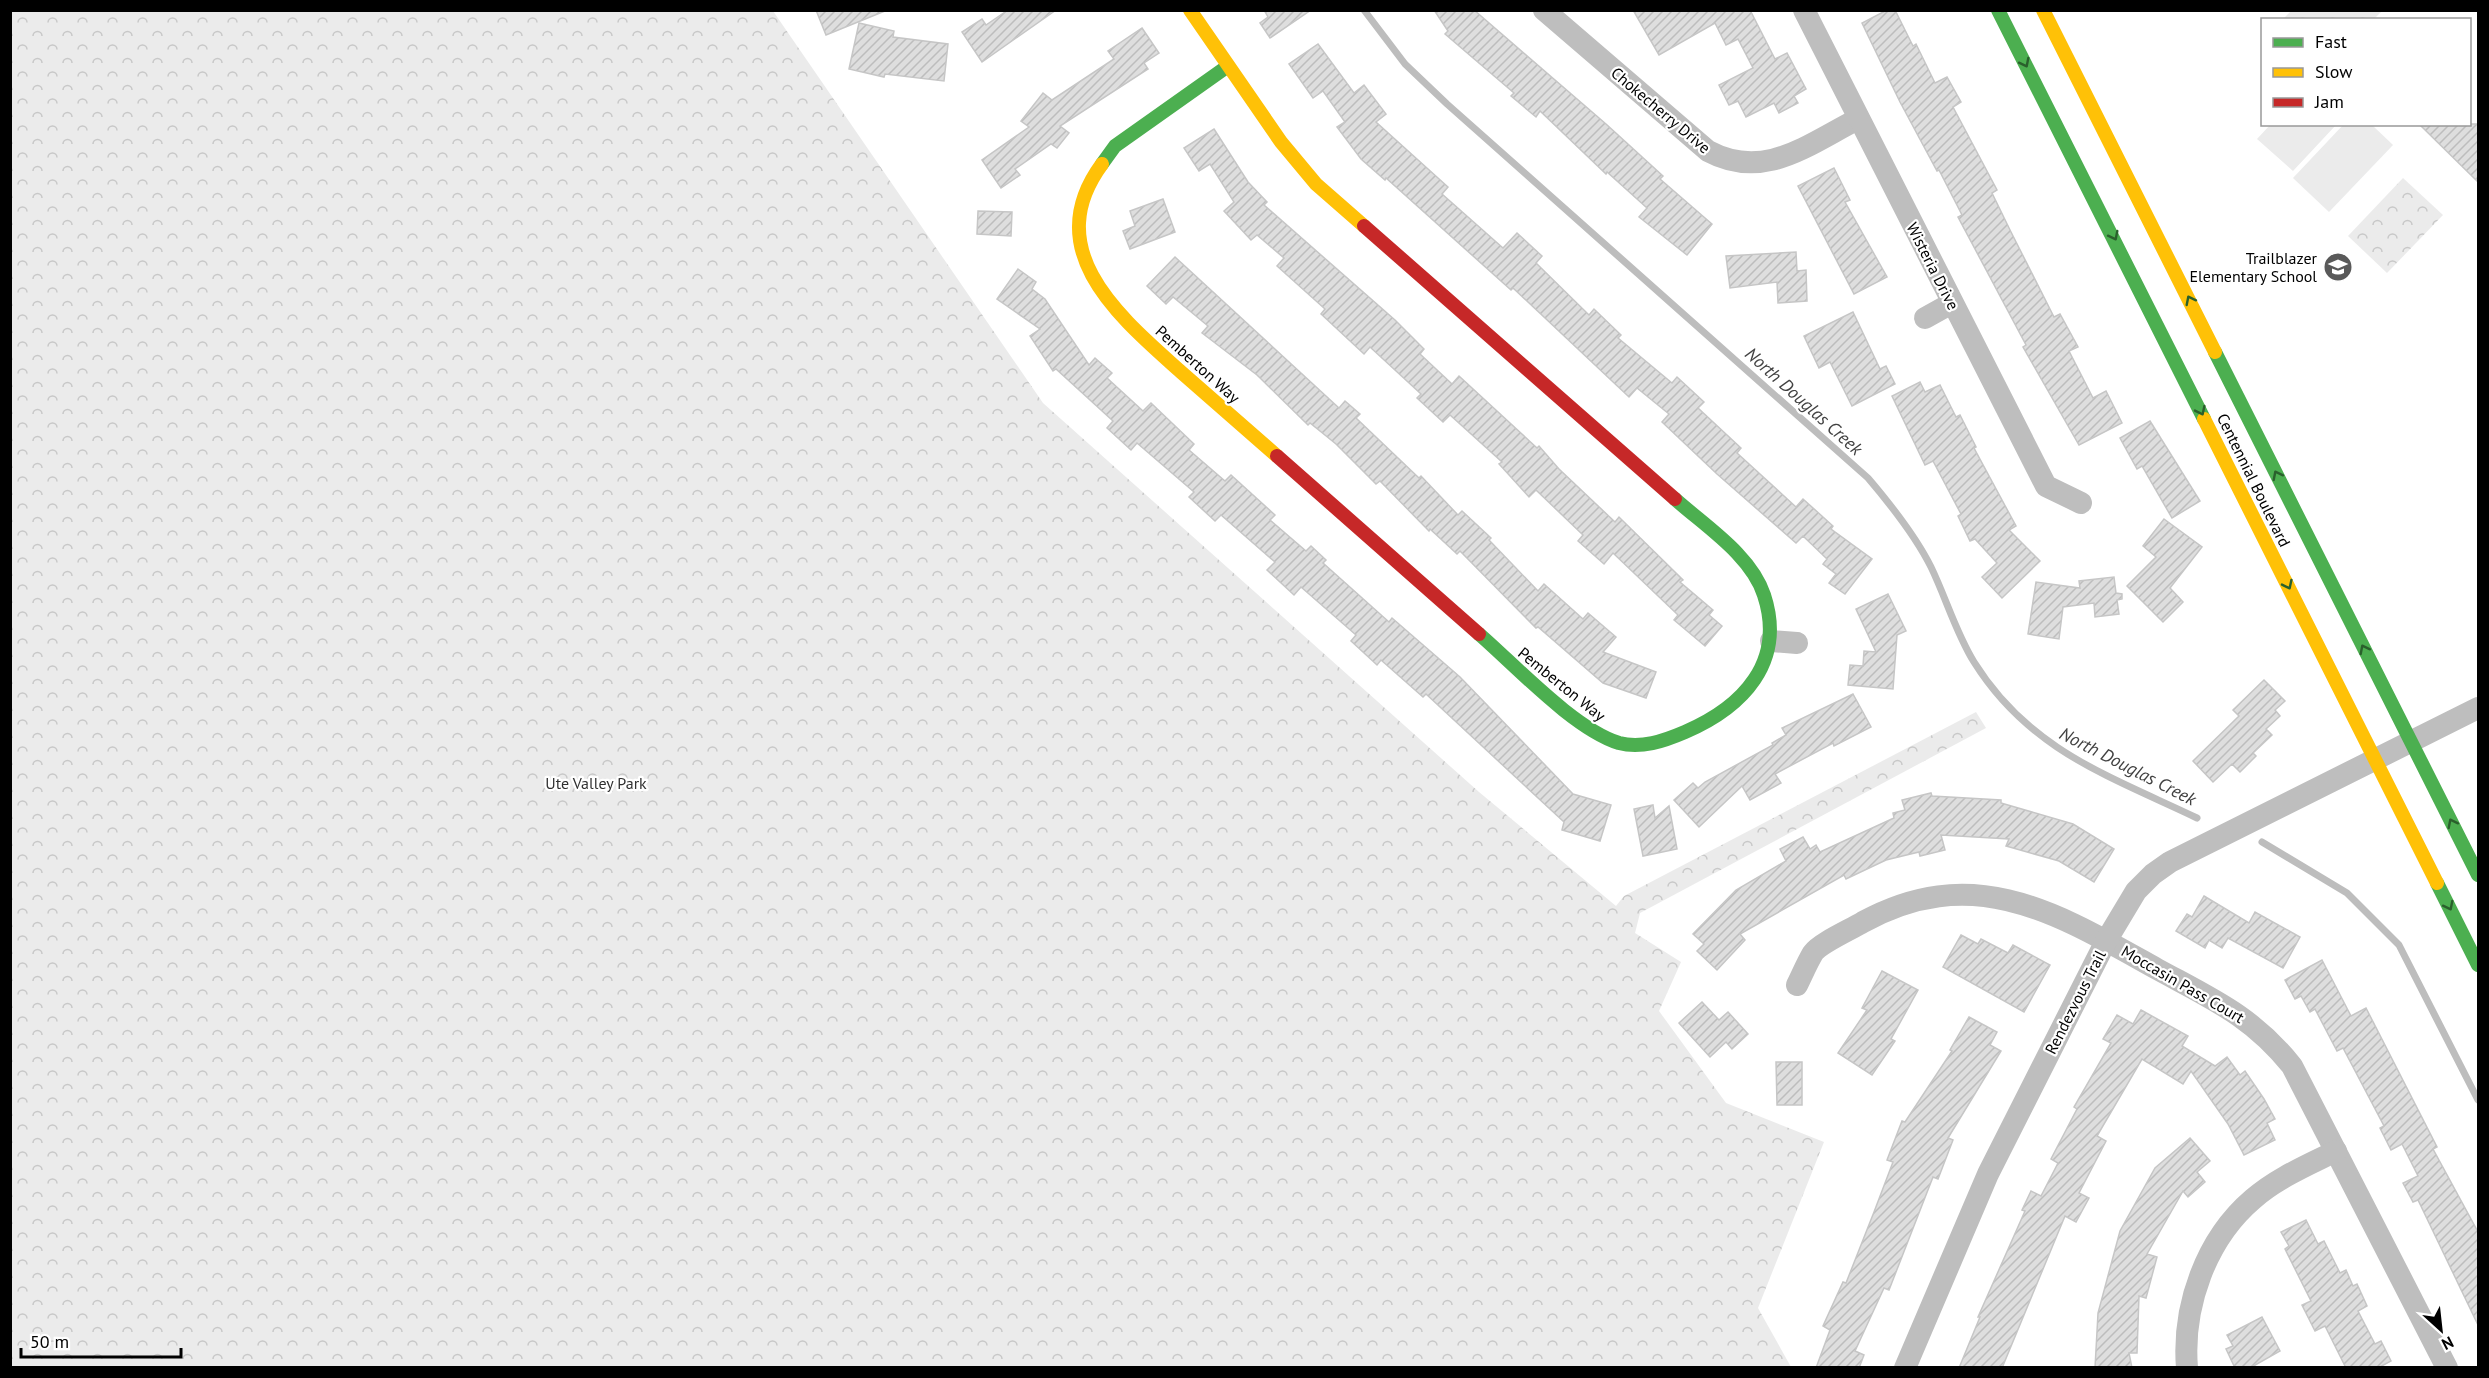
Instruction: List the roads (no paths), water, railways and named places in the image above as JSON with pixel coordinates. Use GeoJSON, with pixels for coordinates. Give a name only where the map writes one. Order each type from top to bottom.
{"type":"FeatureCollection","features":[{"type":"Feature","properties":{"kind":"street","name":"Pemberton Way"},"geometry":{"type":"LineString","coordinates":[[1190,10],[1292,158],[1317,184],[1735,552],[1751,572],[1764,593],[1771,641],[1762,668],[1743,698],[1725,713],[1680,734],[1628,751],[1604,737],[1557,705],[1124,321],[1106,301],[1083,262],[1071,215],[1101,164],[1115,146],[1228,66]]}},
{"type":"Feature","properties":{"kind":"street","name":"Chokecherry Drive"},"geometry":{"type":"LineString","coordinates":[[1544,10],[1708,151],[1724,160],[1743,164],[1764,163],[1782,158],[1858,119]]}},
{"type":"Feature","properties":{"kind":"street","name":"Wisteria Drive"},"geometry":{"type":"LineString","coordinates":[[1803,10],[2046,486],[2081,503]]}},
{"type":"Feature","properties":{"kind":"street","name":"Centennial Boulevard"},"geometry":{"type":"LineString","coordinates":[[1998,10],[2478,965]]}},
{"type":"Feature","properties":{"kind":"street","name":"Centennial Boulevard"},"geometry":{"type":"LineString","coordinates":[[2043,10],[2478,875]]}},
{"type":"Feature","properties":{"kind":"street"},"geometry":{"type":"LineString","coordinates":[[1925,318],[1952,303]]}},
{"type":"Feature","properties":{"kind":"street"},"geometry":{"type":"LineString","coordinates":[[1771,641],[1797,643]]}},
{"type":"Feature","properties":{"kind":"street","name":"Rendezvous Trail"},"geometry":{"type":"LineString","coordinates":[[1905,1368],[1988,1174],[2106,941],[2136,891],[2153,874],[2180,857],[2478,708]]}},
{"type":"Feature","properties":{"kind":"street","name":"Moccasin Pass Court"},"geometry":{"type":"LineString","coordinates":[[1797,986],[1814,950],[1877,915],[1945,894],[1980,894],[2044,910],[2106,941],[2241,1015],[2258,1029],[2292,1066],[2447,1368]]}},
{"type":"Feature","properties":{"kind":"street"},"geometry":{"type":"LineString","coordinates":[[2187,1368],[2187,1329],[2193,1299],[2215,1244],[2253,1199],[2279,1180],[2336,1151]]}},
{"type":"Feature","properties":{"kind":"waterway","name":"North Douglas Creek"},"geometry":{"type":"LineString","coordinates":[[1364,10],[1405,64],[1447,104],[1868,478],[1925,555],[1974,662],[1996,692],[2020,718],[2073,757],[2197,818]]}},
{"type":"Feature","properties":{"kind":"waterway","name":"North Douglas Creek"},"geometry":{"type":"LineString","coordinates":[[2262,842],[2347,893],[2399,945],[2478,1100]]}},
{"type":"Feature","properties":{"kind":"place","name":"Trailblazer Elementary School"},"geometry":{"type":"Point","coordinates":[2338,267]}},
{"type":"Feature","properties":{"kind":"park label","name":"Ute Valley Park"},"geometry":{"type":"Point","coordinates":[596,783]}}]}
